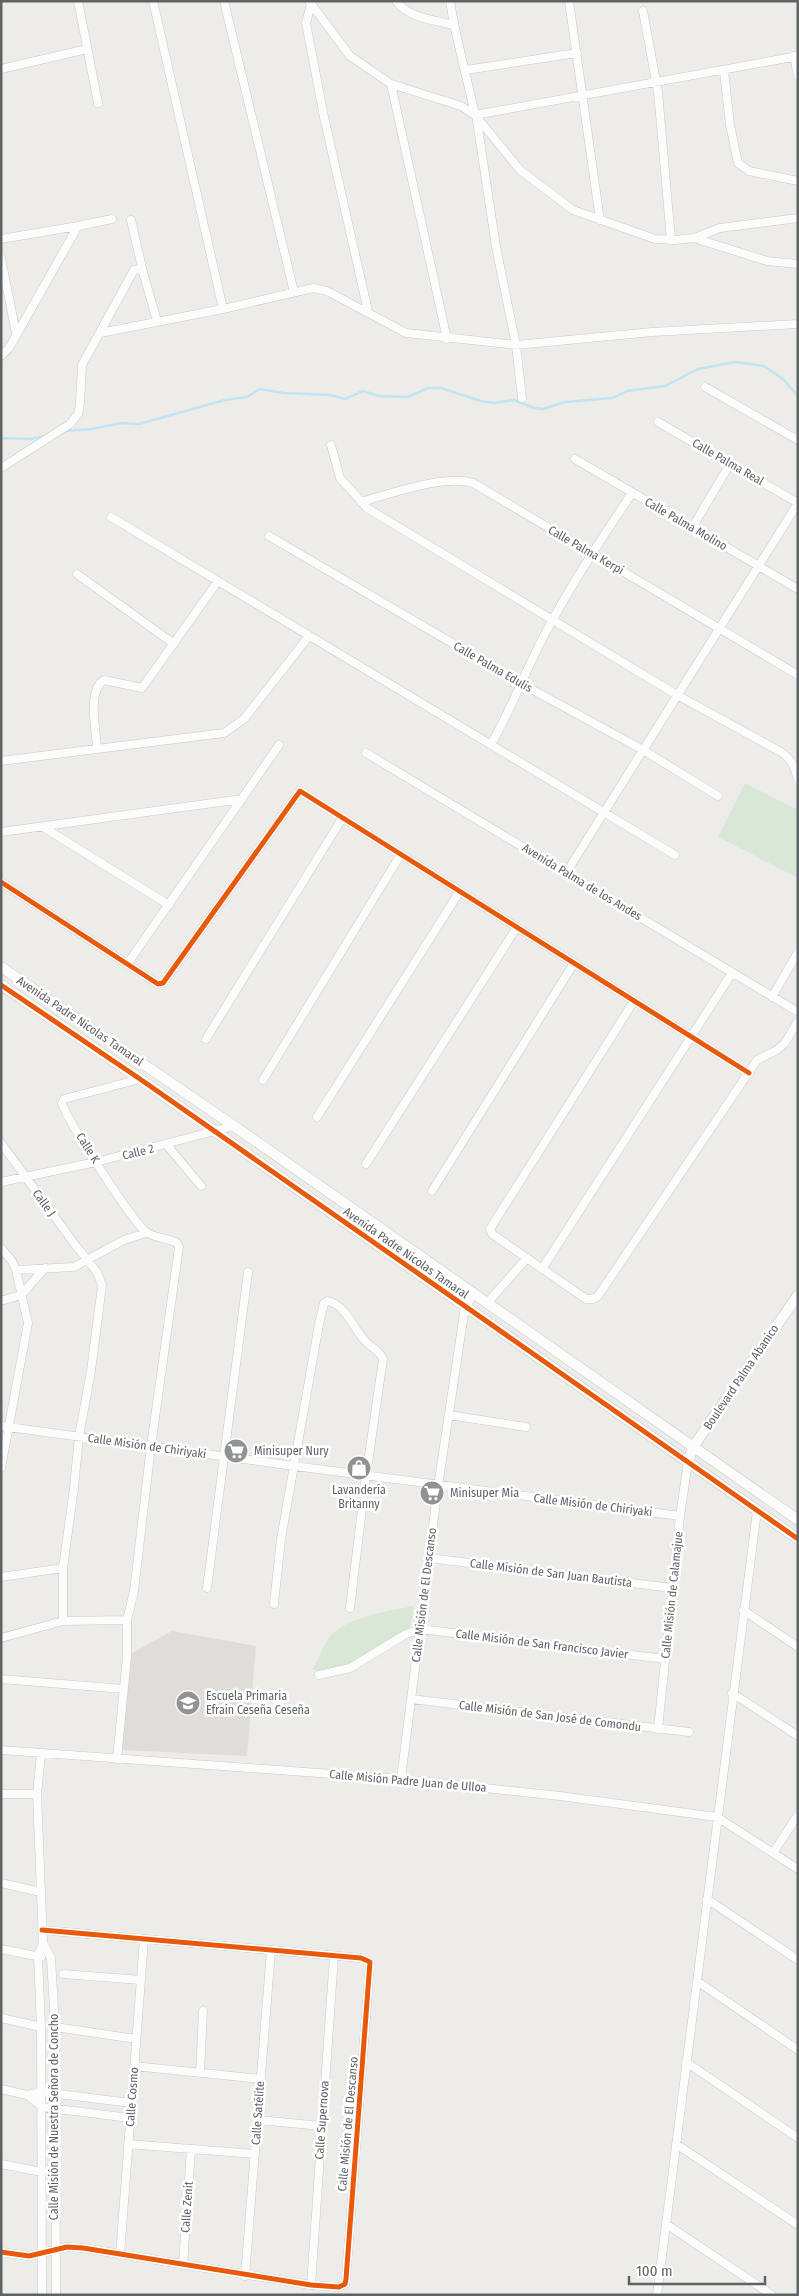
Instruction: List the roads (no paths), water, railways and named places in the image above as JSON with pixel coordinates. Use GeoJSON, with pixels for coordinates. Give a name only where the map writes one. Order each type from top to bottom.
{"type":"FeatureCollection","features":[{"type":"Feature","properties":{"kind":"street"},"geometry":{"type":"LineString","coordinates":[[78,1],[98,103]]}},
{"type":"Feature","properties":{"kind":"street"},"geometry":{"type":"LineString","coordinates":[[154,1],[223,309]]}},
{"type":"Feature","properties":{"kind":"street"},"geometry":{"type":"LineString","coordinates":[[224,1],[294,292]]}},
{"type":"Feature","properties":{"kind":"street"},"geometry":{"type":"LineString","coordinates":[[396,1],[401,8],[417,16],[453,25]]}},
{"type":"Feature","properties":{"kind":"street"},"geometry":{"type":"LineString","coordinates":[[450,1],[453,25],[466,70],[476,118],[496,247],[516,345],[522,398]]}},
{"type":"Feature","properties":{"kind":"street"},"geometry":{"type":"LineString","coordinates":[[569,1],[600,220]]}},
{"type":"Feature","properties":{"kind":"street"},"geometry":{"type":"LineString","coordinates":[[310,2],[306,23],[324,118],[368,312]]}},
{"type":"Feature","properties":{"kind":"street"},"geometry":{"type":"LineString","coordinates":[[310,2],[350,56],[391,84],[461,106],[476,118],[520,170],[573,210],[655,239],[671,240],[694,238],[720,228],[798,218]]}},
{"type":"Feature","properties":{"kind":"street"},"geometry":{"type":"LineString","coordinates":[[643,11],[656,82],[671,240]]}},
{"type":"Feature","properties":{"kind":"street"},"geometry":{"type":"LineString","coordinates":[[1,69],[87,49]]}},
{"type":"Feature","properties":{"kind":"street"},"geometry":{"type":"LineString","coordinates":[[466,70],[577,53]]}},
{"type":"Feature","properties":{"kind":"street"},"geometry":{"type":"LineString","coordinates":[[476,118],[582,95],[724,71],[796,56],[798,76]]}},
{"type":"Feature","properties":{"kind":"street"},"geometry":{"type":"LineString","coordinates":[[724,71],[730,125],[738,163],[749,171],[798,181]]}},
{"type":"Feature","properties":{"kind":"street"},"geometry":{"type":"LineString","coordinates":[[391,84],[447,339]]}},
{"type":"Feature","properties":{"kind":"street"},"geometry":{"type":"LineString","coordinates":[[1,239],[78,226],[112,218]]}},
{"type":"Feature","properties":{"kind":"street"},"geometry":{"type":"LineString","coordinates":[[131,220],[157,321]]}},
{"type":"Feature","properties":{"kind":"street"},"geometry":{"type":"LineString","coordinates":[[1,356],[8,348],[78,226]]}},
{"type":"Feature","properties":{"kind":"street"},"geometry":{"type":"LineString","coordinates":[[694,238],[767,261],[798,264]]}},
{"type":"Feature","properties":{"kind":"street"},"geometry":{"type":"LineString","coordinates":[[1,258],[16,334]]}},
{"type":"Feature","properties":{"kind":"street"},"geometry":{"type":"LineString","coordinates":[[1,468],[70,424],[78,414],[82,365],[134,270],[143,272]]}},
{"type":"Feature","properties":{"kind":"street"},"geometry":{"type":"LineString","coordinates":[[100,333],[223,309],[313,288],[320,289],[368,312],[406,333],[447,339],[516,345],[652,332],[798,324]]}},
{"type":"Feature","properties":{"kind":"street"},"geometry":{"type":"LineString","coordinates":[[705,387],[798,440]]}},
{"type":"Feature","properties":{"kind":"street","name":"Calle Palma Real"},"geometry":{"type":"LineString","coordinates":[[658,422],[798,503]]}},
{"type":"Feature","properties":{"kind":"street"},"geometry":{"type":"LineString","coordinates":[[331,445],[340,478],[367,508],[677,695],[788,757],[794,766],[798,780]]}},
{"type":"Feature","properties":{"kind":"street","name":"Calle Palma Molino"},"geometry":{"type":"LineString","coordinates":[[575,459],[798,589]]}},
{"type":"Feature","properties":{"kind":"street"},"geometry":{"type":"LineString","coordinates":[[692,528],[730,464]]}},
{"type":"Feature","properties":{"kind":"street","name":"Calle Palma Kerpi"},"geometry":{"type":"LineString","coordinates":[[361,502],[412,488],[466,481],[473,483],[798,675]]}},
{"type":"Feature","properties":{"kind":"street"},"geometry":{"type":"LineString","coordinates":[[491,744],[553,620],[581,569],[632,492]]}},
{"type":"Feature","properties":{"kind":"street"},"geometry":{"type":"LineString","coordinates":[[566,873],[798,503]]}},
{"type":"Feature","properties":{"kind":"street"},"geometry":{"type":"LineString","coordinates":[[111,517],[675,855]]}},
{"type":"Feature","properties":{"kind":"street","name":"Calle Palma Edulis"},"geometry":{"type":"LineString","coordinates":[[269,536],[522,684],[643,750],[718,796]]}},
{"type":"Feature","properties":{"kind":"street"},"geometry":{"type":"LineString","coordinates":[[77,574],[174,644]]}},
{"type":"Feature","properties":{"kind":"street"},"geometry":{"type":"LineString","coordinates":[[97,747],[94,700],[98,683],[104,680],[142,688],[218,581]]}},
{"type":"Feature","properties":{"kind":"street"},"geometry":{"type":"LineString","coordinates":[[1,761],[97,747],[224,733],[244,719],[309,636]]}},
{"type":"Feature","properties":{"kind":"street"},"geometry":{"type":"LineString","coordinates":[[128,963],[279,745]]}},
{"type":"Feature","properties":{"kind":"street","name":"Avenida Palma de los Andes"},"geometry":{"type":"LineString","coordinates":[[366,752],[798,1012]]}},
{"type":"Feature","properties":{"kind":"street"},"geometry":{"type":"LineString","coordinates":[[1,882],[158,984],[163,983],[300,791],[749,1073]]}},
{"type":"Feature","properties":{"kind":"street"},"geometry":{"type":"LineString","coordinates":[[1,832],[242,799]]}},
{"type":"Feature","properties":{"kind":"street"},"geometry":{"type":"LineString","coordinates":[[206,1039],[342,817]]}},
{"type":"Feature","properties":{"kind":"street"},"geometry":{"type":"LineString","coordinates":[[43,827],[169,904]]}},
{"type":"Feature","properties":{"kind":"street"},"geometry":{"type":"LineString","coordinates":[[263,1080],[400,854]]}},
{"type":"Feature","properties":{"kind":"street"},"geometry":{"type":"LineString","coordinates":[[317,1117],[460,891]]}},
{"type":"Feature","properties":{"kind":"street"},"geometry":{"type":"LineString","coordinates":[[366,1164],[517,927]]}},
{"type":"Feature","properties":{"kind":"street"},"geometry":{"type":"LineString","coordinates":[[772,997],[798,952]]}},
{"type":"Feature","properties":{"kind":"street"},"geometry":{"type":"LineString","coordinates":[[432,1191],[574,963]]}},
{"type":"Feature","properties":{"kind":"street","name":"Avenida Padre Nicolas Tamaral"},"geometry":{"type":"LineString","coordinates":[[1,967],[234,1126],[798,1520]]}},
{"type":"Feature","properties":{"kind":"street"},"geometry":{"type":"LineString","coordinates":[[542,1269],[732,973]]}},
{"type":"Feature","properties":{"kind":"street","name":"Avenida Padre Nicolas Tamaral"},"geometry":{"type":"LineString","coordinates":[[1,985],[140,1079],[798,1539]]}},
{"type":"Feature","properties":{"kind":"street"},"geometry":{"type":"LineString","coordinates":[[634,1001],[491,1224],[490,1229],[492,1234],[586,1299],[593,1300],[598,1296],[757,1060],[777,1050],[785,1043],[798,1021]]}},
{"type":"Feature","properties":{"kind":"street","name":"Calle K"},"geometry":{"type":"LineString","coordinates":[[140,1079],[64,1099],[63,1108],[96,1162],[146,1233]]}},
{"type":"Feature","properties":{"kind":"street","name":"Calle 2"},"geometry":{"type":"LineString","coordinates":[[1,1182],[96,1162],[234,1126]]}},
{"type":"Feature","properties":{"kind":"street","name":"Calle J"},"geometry":{"type":"LineString","coordinates":[[1,1143],[97,1272],[102,1285],[91,1371],[79,1436],[63,1568],[63,1621]]}},
{"type":"Feature","properties":{"kind":"street"},"geometry":{"type":"LineString","coordinates":[[166,1144],[201,1186]]}},
{"type":"Feature","properties":{"kind":"street"},"geometry":{"type":"LineString","coordinates":[[16,1270],[74,1267],[124,1240],[146,1233],[177,1242],[175,1276],[151,1446],[134,1591],[127,1620],[127,1656],[117,1759]]}},
{"type":"Feature","properties":{"kind":"street"},"geometry":{"type":"LineString","coordinates":[[1,1248],[12,1261],[16,1270],[20,1294],[27,1314],[27,1332],[4,1426],[1,1468]]}},
{"type":"Feature","properties":{"kind":"street"},"geometry":{"type":"LineString","coordinates":[[487,1304],[527,1258]]}},
{"type":"Feature","properties":{"kind":"street"},"geometry":{"type":"LineString","coordinates":[[1,1301],[20,1294],[44,1268]]}},
{"type":"Feature","properties":{"kind":"street"},"geometry":{"type":"LineString","coordinates":[[207,1588],[248,1272]]}},
{"type":"Feature","properties":{"kind":"street","name":"Calle Misión de El Descanso"},"geometry":{"type":"LineString","coordinates":[[401,1779],[438,1486],[465,1307],[474,1295]]}},
{"type":"Feature","properties":{"kind":"street","name":"Boulevard Palma Abanico"},"geometry":{"type":"LineString","coordinates":[[688,1462],[693,1447],[798,1295]]}},
{"type":"Feature","properties":{"kind":"street"},"geometry":{"type":"LineString","coordinates":[[274,1604],[281,1539],[319,1324],[324,1303],[328,1301],[334,1302],[351,1320],[366,1342],[381,1354],[383,1359],[350,1608]]}},
{"type":"Feature","properties":{"kind":"street"},"geometry":{"type":"LineString","coordinates":[[449,1415],[526,1427]]}},
{"type":"Feature","properties":{"kind":"street","name":"Calle Misión de Chiriyaki"},"geometry":{"type":"LineString","coordinates":[[4,1426],[438,1486],[680,1516]]}},
{"type":"Feature","properties":{"kind":"street","name":"Calle Misión de Calamajue"},"geometry":{"type":"LineString","coordinates":[[658,1729],[680,1516],[688,1462]]}},
{"type":"Feature","properties":{"kind":"street"},"geometry":{"type":"LineString","coordinates":[[658,2295],[732,1692],[757,1511]]}},
{"type":"Feature","properties":{"kind":"street","name":"Calle Misión de San Juan Bautista"},"geometry":{"type":"LineString","coordinates":[[429,1558],[672,1588]]}},
{"type":"Feature","properties":{"kind":"street"},"geometry":{"type":"LineString","coordinates":[[1,1577],[63,1568]]}},
{"type":"Feature","properties":{"kind":"street"},"geometry":{"type":"LineString","coordinates":[[743,1610],[798,1647]]}},
{"type":"Feature","properties":{"kind":"street"},"geometry":{"type":"LineString","coordinates":[[1,1638],[63,1621],[127,1620]]}},
{"type":"Feature","properties":{"kind":"street"},"geometry":{"type":"LineString","coordinates":[[319,1675],[350,1668],[406,1634],[420,1629]]}},
{"type":"Feature","properties":{"kind":"street","name":"Calle Misión de San Francisco Javier"},"geometry":{"type":"LineString","coordinates":[[420,1629],[665,1659]]}},
{"type":"Feature","properties":{"kind":"street"},"geometry":{"type":"LineString","coordinates":[[1,1679],[123,1689]]}},
{"type":"Feature","properties":{"kind":"street"},"geometry":{"type":"LineString","coordinates":[[732,1692],[798,1736]]}},
{"type":"Feature","properties":{"kind":"street","name":"Calle Misión de San José de Comondu"},"geometry":{"type":"LineString","coordinates":[[411,1699],[689,1732]]}},
{"type":"Feature","properties":{"kind":"street","name":"Calle Misión Padre Juan de Ulloa"},"geometry":{"type":"LineString","coordinates":[[1,1750],[401,1779],[560,1796],[717,1818],[798,1869]]}},
{"type":"Feature","properties":{"kind":"street","name":"Calle Misión de Nuestra Señora de Concho"},"geometry":{"type":"LineString","coordinates":[[41,1754],[37,1794],[43,1943],[38,1956],[42,2092],[42,2295]]}},
{"type":"Feature","properties":{"kind":"street"},"geometry":{"type":"LineString","coordinates":[[1,1794],[37,1794]]}},
{"type":"Feature","properties":{"kind":"street"},"geometry":{"type":"LineString","coordinates":[[773,1853],[798,1815]]}},
{"type":"Feature","properties":{"kind":"street"},"geometry":{"type":"LineString","coordinates":[[1,1883],[41,1892]]}},
{"type":"Feature","properties":{"kind":"street"},"geometry":{"type":"LineString","coordinates":[[707,1899],[798,1960]]}},
{"type":"Feature","properties":{"kind":"street"},"geometry":{"type":"LineString","coordinates":[[42,1930],[334,1956]]}},
{"type":"Feature","properties":{"kind":"street","name":"Calle Cosmo"},"geometry":{"type":"LineString","coordinates":[[120,2255],[144,1939]]}},
{"type":"Feature","properties":{"kind":"street","name":"Calle Misión de Nuestra Señora de Concho"},"geometry":{"type":"LineString","coordinates":[[43,1943],[52,1958],[55,2027],[56,2295]]}},
{"type":"Feature","properties":{"kind":"street"},"geometry":{"type":"LineString","coordinates":[[1,1949],[52,1958]]}},
{"type":"Feature","properties":{"kind":"street","name":"Calle Satélite"},"geometry":{"type":"LineString","coordinates":[[245,2276],[271,1950]]}},
{"type":"Feature","properties":{"kind":"street","name":"Calle Misión de El Descanso"},"geometry":{"type":"LineString","coordinates":[[311,2285],[342,2286],[346,2279],[370,1962],[361,1958],[334,1956]]}},
{"type":"Feature","properties":{"kind":"street","name":"Calle Supernova"},"geometry":{"type":"LineString","coordinates":[[311,2285],[334,1956]]}},
{"type":"Feature","properties":{"kind":"street"},"geometry":{"type":"LineString","coordinates":[[63,1974],[141,1980]]}},
{"type":"Feature","properties":{"kind":"street"},"geometry":{"type":"LineString","coordinates":[[696,1981],[798,2050]]}},
{"type":"Feature","properties":{"kind":"street"},"geometry":{"type":"LineString","coordinates":[[200,2073],[203,2011]]}},
{"type":"Feature","properties":{"kind":"street"},"geometry":{"type":"LineString","coordinates":[[1,2018],[41,2026]]}},
{"type":"Feature","properties":{"kind":"street"},"geometry":{"type":"LineString","coordinates":[[55,2027],[136,2039]]}},
{"type":"Feature","properties":{"kind":"street"},"geometry":{"type":"LineString","coordinates":[[686,2062],[798,2138]]}},
{"type":"Feature","properties":{"kind":"street"},"geometry":{"type":"LineString","coordinates":[[134,2066],[261,2079]]}},
{"type":"Feature","properties":{"kind":"street"},"geometry":{"type":"LineString","coordinates":[[1,2089],[27,2095],[42,2092],[132,2103]]}},
{"type":"Feature","properties":{"kind":"street"},"geometry":{"type":"LineString","coordinates":[[27,2095],[42,2107],[130,2118]]}},
{"type":"Feature","properties":{"kind":"street"},"geometry":{"type":"LineString","coordinates":[[258,2120],[322,2126]]}},
{"type":"Feature","properties":{"kind":"street"},"geometry":{"type":"LineString","coordinates":[[128,2144],[255,2154]]}},
{"type":"Feature","properties":{"kind":"street"},"geometry":{"type":"LineString","coordinates":[[676,2144],[798,2225]]}},
{"type":"Feature","properties":{"kind":"street","name":"Calle Zenit"},"geometry":{"type":"LineString","coordinates":[[183,2265],[191,2149]]}},
{"type":"Feature","properties":{"kind":"street"},"geometry":{"type":"LineString","coordinates":[[1,2164],[42,2172]]}},
{"type":"Feature","properties":{"kind":"street"},"geometry":{"type":"LineString","coordinates":[[666,2224],[772,2295]]}},
{"type":"Feature","properties":{"kind":"street"},"geometry":{"type":"LineString","coordinates":[[1,2252],[29,2256],[55,2249],[83,2248],[245,2276],[311,2285]]}},
{"type":"Feature","properties":{"kind":"waterway"},"geometry":{"type":"LineString","coordinates":[[65,431],[92,429],[122,423],[139,424],[225,400],[247,397],[260,389],[283,393],[330,395],[345,399],[363,391],[379,396],[408,397],[428,388],[441,388],[481,401],[494,403],[514,400],[534,408],[543,409],[565,402],[613,398],[627,391],[665,386],[698,369],[735,362],[764,366],[783,379],[798,396]]}},
{"type":"Feature","properties":{"kind":"waterway"},"geometry":{"type":"LineString","coordinates":[[1,438],[31,439],[45,436]]}},
{"type":"Feature","properties":{"kind":"place","name":"Minisuper Nury"},"geometry":{"type":"Point","coordinates":[236,1451]}},
{"type":"Feature","properties":{"kind":"place","name":"Lavandería Britanny"},"geometry":{"type":"Point","coordinates":[359,1468]}},
{"type":"Feature","properties":{"kind":"place","name":"Minisuper Mia"},"geometry":{"type":"Point","coordinates":[432,1493]}},
{"type":"Feature","properties":{"kind":"place","name":"Escuela Primaria Efraín Ceseña Ceseña"},"geometry":{"type":"Point","coordinates":[188,1703]}}]}
